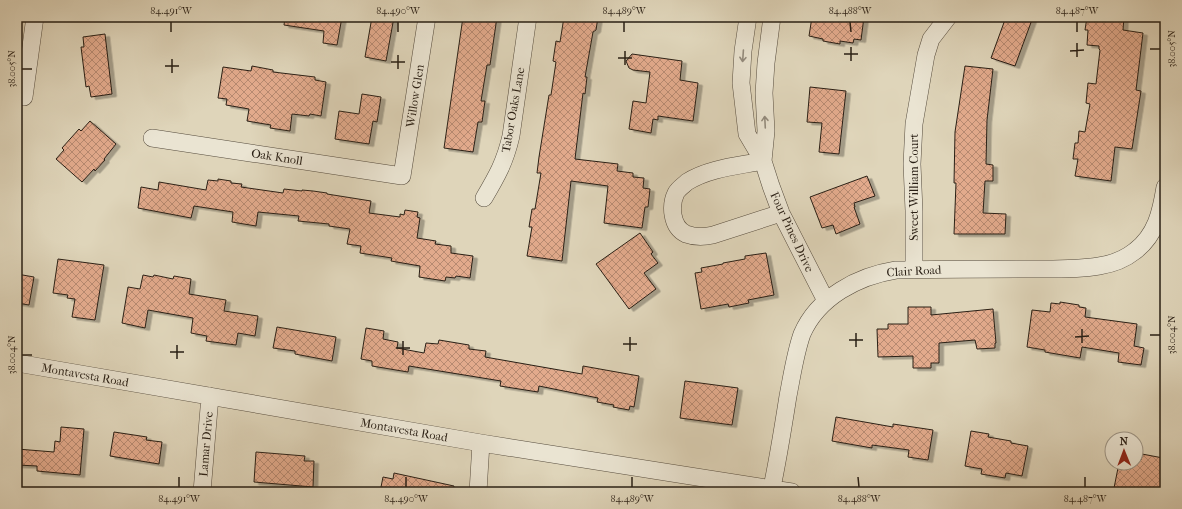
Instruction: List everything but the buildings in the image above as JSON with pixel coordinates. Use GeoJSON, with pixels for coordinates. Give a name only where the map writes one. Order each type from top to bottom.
{"type":"FeatureCollection","features":[{"type":"Feature","properties":{"kind":"street"},"geometry":{"type":"LineString","coordinates":[[24,97],[35,17]]}},
{"type":"Feature","properties":{"kind":"street","name":"Willow Glen"},"geometry":{"type":"LineString","coordinates":[[402,176],[427,17]]}},
{"type":"Feature","properties":{"kind":"street","name":"Tabor Oaks Lane"},"geometry":{"type":"LineString","coordinates":[[484,198],[500,170],[507,154],[511,136],[528,17]]}},
{"type":"Feature","properties":{"kind":"street","name":"Four Pines Drive"},"geometry":{"type":"LineString","coordinates":[[748,17],[743,50],[741,84],[747,134],[763,161],[781,214],[826,301]]}},
{"type":"Feature","properties":{"kind":"street","name":"Four Pines Drive"},"geometry":{"type":"LineString","coordinates":[[763,161],[766,130],[764,93],[772,17]]}},
{"type":"Feature","properties":{"kind":"street","name":"Sweet William Court"},"geometry":{"type":"LineString","coordinates":[[914,270],[912,164],[914,124],[926,55],[932,39],[948,17]]}},
{"type":"Feature","properties":{"kind":"street","name":"Oak Knoll"},"geometry":{"type":"LineString","coordinates":[[152,138],[402,176]]}},
{"type":"Feature","properties":{"kind":"street"},"geometry":{"type":"LineString","coordinates":[[763,161],[704,173],[686,183],[677,192],[673,206],[676,223],[686,234],[704,237],[781,214]]}},
{"type":"Feature","properties":{"kind":"street","name":"Clair Road"},"geometry":{"type":"LineString","coordinates":[[771,490],[799,344],[803,333],[814,314],[826,301],[849,285],[867,277],[881,272],[896,270],[1070,268],[1098,267],[1112,264],[1135,251],[1143,244],[1151,233],[1158,219],[1165,187]]}},
{"type":"Feature","properties":{"kind":"street","name":"Montavesta Road"},"geometry":{"type":"LineString","coordinates":[[17,363],[481,443],[771,490],[792,492]]}},
{"type":"Feature","properties":{"kind":"street","name":"Lamar Drive"},"geometry":{"type":"LineString","coordinates":[[202,492],[210,396]]}},
{"type":"Feature","properties":{"kind":"street"},"geometry":{"type":"LineString","coordinates":[[478,492],[481,443]]}}]}
